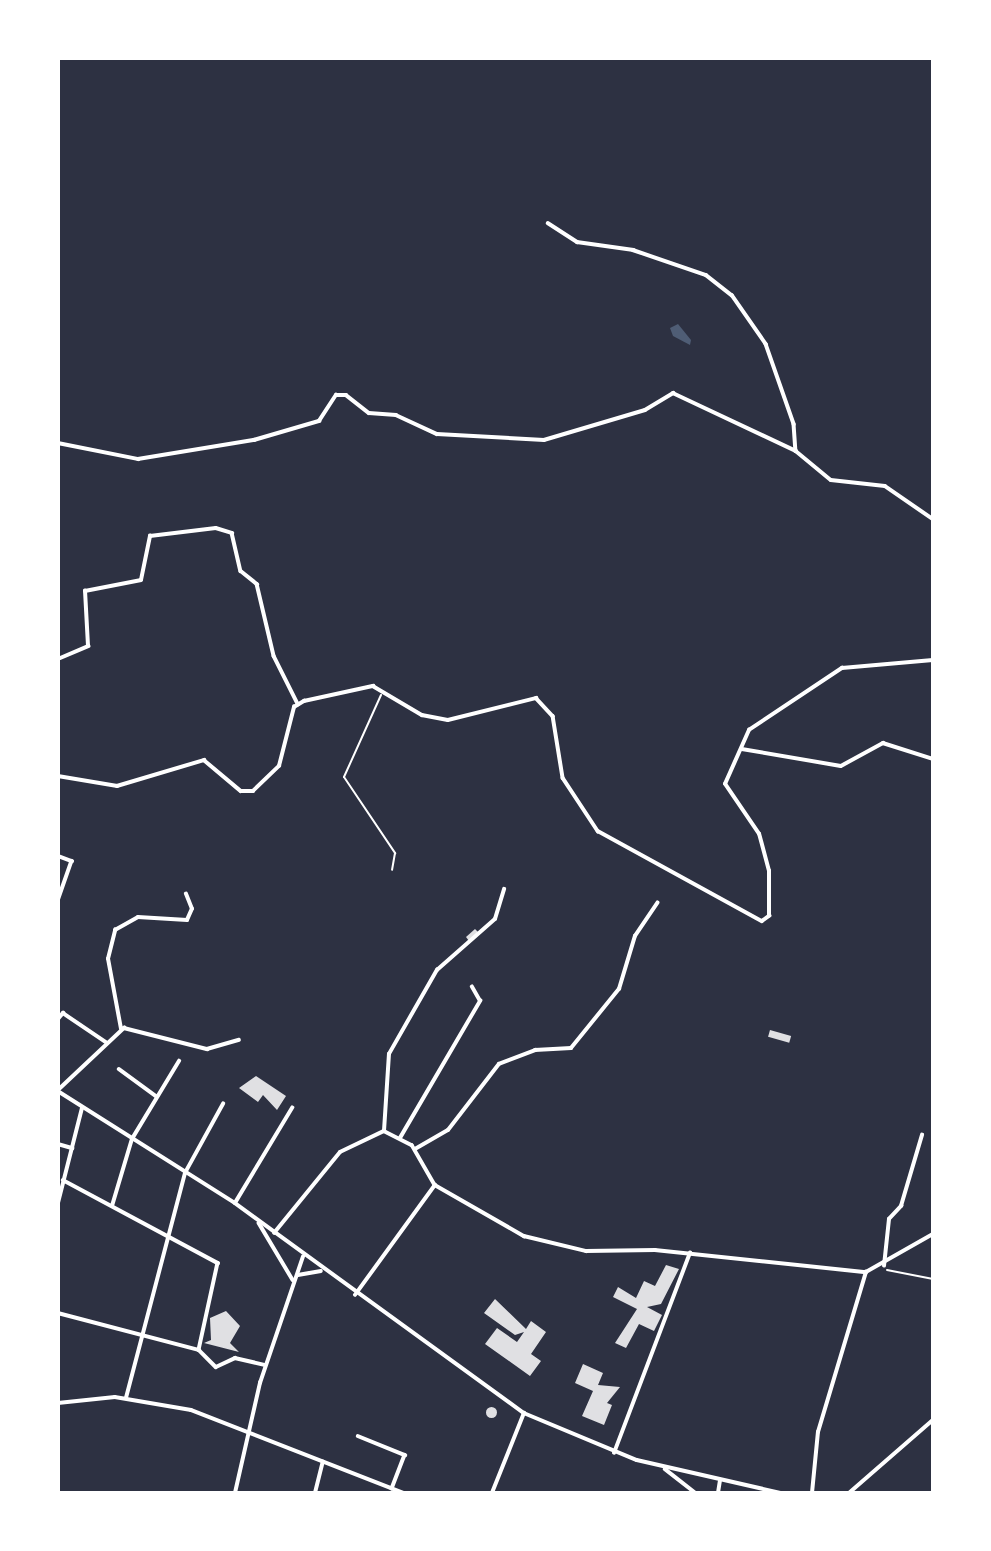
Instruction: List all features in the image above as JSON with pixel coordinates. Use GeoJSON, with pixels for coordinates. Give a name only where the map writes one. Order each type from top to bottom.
{"type":"FeatureCollection","features":[{"type":"Feature","properties":{"kind":"street"},"geometry":{"type":"LineString","coordinates":[[548,223],[577,242],[633,250],[706,275],[732,295],[766,344],[794,424],[796,452]]}},
{"type":"Feature","properties":{"kind":"street"},"geometry":{"type":"LineString","coordinates":[[58,443],[138,459],[254,440],[319,421],[336,395],[346,395],[369,413],[396,415],[437,434],[544,440],[645,410],[673,393],[796,452],[831,480],[885,486],[933,519]]}},
{"type":"Feature","properties":{"kind":"street"},"geometry":{"type":"LineString","coordinates":[[58,659],[88,646],[85,591],[141,580],[150,536],[216,528],[232,533],[241,571],[257,584],[274,656],[298,704],[279,766],[253,791],[242,791],[204,760],[117,786],[58,776]]}},
{"type":"Feature","properties":{"kind":"street"},"geometry":{"type":"LineString","coordinates":[[298,704],[357,687],[388,690],[422,715],[448,720],[536,698],[544,701],[553,716],[562,778],[591,823],[607,839],[684,874],[748,918],[769,916],[769,871],[759,834],[725,784],[748,730],[842,668],[933,660]]}},
{"type":"Feature","properties":{"kind":"street"},"geometry":{"type":"LineString","coordinates":[[741,749],[841,766],[883,743],[933,759]]}},
{"type":"Feature","properties":{"kind":"street"},"geometry":{"type":"LineString","coordinates":[[58,856],[72,861],[58,901]]}},
{"type":"Feature","properties":{"kind":"street"},"geometry":{"type":"LineString","coordinates":[[384,1131],[389,1054],[437,970],[495,919],[504,889]]}},
{"type":"Feature","properties":{"kind":"street"},"geometry":{"type":"LineString","coordinates":[[121,1030],[108,959],[115,930],[138,917],[187,920],[192,909],[186,894]]}},
{"type":"Feature","properties":{"kind":"street"},"geometry":{"type":"LineString","coordinates":[[415,1149],[448,1130],[499,1064],[535,1050],[571,1048],[619,989],[635,936],[657,903]]}},
{"type":"Feature","properties":{"kind":"street"},"geometry":{"type":"LineString","coordinates":[[400,1138],[480,1002],[472,988]]}},
{"type":"Feature","properties":{"kind":"street"},"geometry":{"type":"LineString","coordinates":[[58,1019],[63,1013],[107,1043]]}},
{"type":"Feature","properties":{"kind":"street"},"geometry":{"type":"LineString","coordinates":[[121,1030],[207,1049],[239,1040]]}},
{"type":"Feature","properties":{"kind":"street"},"geometry":{"type":"LineString","coordinates":[[121,1030],[58,1091],[235,1203],[322,1272],[524,1413],[614,1453],[664,1468],[781,1493]]}},
{"type":"Feature","properties":{"kind":"street"},"geometry":{"type":"LineString","coordinates":[[113,1206],[132,1139],[179,1061]]}},
{"type":"Feature","properties":{"kind":"street"},"geometry":{"type":"LineString","coordinates":[[119,1069],[156,1096]]}},
{"type":"Feature","properties":{"kind":"street"},"geometry":{"type":"LineString","coordinates":[[126,1398],[186,1173],[223,1104]]}},
{"type":"Feature","properties":{"kind":"street"},"geometry":{"type":"LineString","coordinates":[[58,1203],[82,1108]]}},
{"type":"Feature","properties":{"kind":"street"},"geometry":{"type":"LineString","coordinates":[[235,1203],[292,1108]]}},
{"type":"Feature","properties":{"kind":"street"},"geometry":{"type":"LineString","coordinates":[[274,1233],[340,1152],[384,1131],[415,1149],[435,1185],[524,1236],[586,1251],[690,1254],[866,1272],[884,1266],[933,1234]]}},
{"type":"Feature","properties":{"kind":"street"},"geometry":{"type":"LineString","coordinates":[[884,1266],[889,1219],[901,1206],[922,1135]]}},
{"type":"Feature","properties":{"kind":"street"},"geometry":{"type":"LineString","coordinates":[[58,1144],[72,1148]]}},
{"type":"Feature","properties":{"kind":"street"},"geometry":{"type":"LineString","coordinates":[[63,1180],[218,1263],[199,1350]]}},
{"type":"Feature","properties":{"kind":"street"},"geometry":{"type":"LineString","coordinates":[[355,1295],[435,1185]]}},
{"type":"Feature","properties":{"kind":"street"},"geometry":{"type":"LineString","coordinates":[[256,1219],[294,1282]]}},
{"type":"Feature","properties":{"kind":"street"},"geometry":{"type":"LineString","coordinates":[[614,1453],[690,1254]]}},
{"type":"Feature","properties":{"kind":"street"},"geometry":{"type":"LineString","coordinates":[[235,1493],[247,1433],[265,1366],[303,1256]]}},
{"type":"Feature","properties":{"kind":"street"},"geometry":{"type":"LineString","coordinates":[[296,1275],[322,1272]]}},
{"type":"Feature","properties":{"kind":"street"},"geometry":{"type":"LineString","coordinates":[[812,1493],[818,1432],[866,1272]]}},
{"type":"Feature","properties":{"kind":"street"},"geometry":{"type":"LineString","coordinates":[[58,1313],[199,1350],[216,1367],[241,1358],[265,1366]]}},
{"type":"Feature","properties":{"kind":"street"},"geometry":{"type":"LineString","coordinates":[[58,1403],[126,1398],[191,1410],[390,1490],[404,1493]]}},
{"type":"Feature","properties":{"kind":"street"},"geometry":{"type":"LineString","coordinates":[[492,1493],[524,1413]]}},
{"type":"Feature","properties":{"kind":"street"},"geometry":{"type":"LineString","coordinates":[[849,1493],[933,1420]]}},
{"type":"Feature","properties":{"kind":"street"},"geometry":{"type":"LineString","coordinates":[[358,1436],[405,1455],[390,1490]]}},
{"type":"Feature","properties":{"kind":"street"},"geometry":{"type":"LineString","coordinates":[[315,1493],[323,1462]]}},
{"type":"Feature","properties":{"kind":"street"},"geometry":{"type":"LineString","coordinates":[[664,1468],[696,1493]]}},
{"type":"Feature","properties":{"kind":"street"},"geometry":{"type":"LineString","coordinates":[[718,1493],[720,1480]]}},
{"type":"Feature","properties":{"kind":"path"},"geometry":{"type":"LineString","coordinates":[[388,690],[373,705],[344,777],[374,830],[395,853],[392,870]]}},
{"type":"Feature","properties":{"kind":"path"},"geometry":{"type":"LineString","coordinates":[[878,1269],[933,1279]]}},
{"type":"Feature","properties":{"kind":"water"},"geometry":{"type":"Polygon","coordinates":[[[678,324],[691,340],[690,345],[673,336],[670,328],[678,324]]]}},
{"type":"Feature","properties":{"kind":"building"},"geometry":{"type":"Polygon","coordinates":[[[475,929],[479,933],[469,941],[466,937],[475,929]]]}},
{"type":"Feature","properties":{"kind":"building"},"geometry":{"type":"Polygon","coordinates":[[[770,1030],[791,1036],[789,1043],[768,1037],[770,1030]]]}},
{"type":"Feature","properties":{"kind":"building"},"geometry":{"type":"Polygon","coordinates":[[[256,1076],[286,1096],[277,1110],[263,1095],[258,1102],[239,1088],[256,1076]]]}},
{"type":"Feature","properties":{"kind":"building"},"geometry":{"type":"Polygon","coordinates":[[[666,1265],[679,1269],[661,1304],[647,1307],[662,1315],[654,1331],[639,1324],[626,1348],[615,1343],[637,1309],[613,1297],[618,1287],[636,1298],[644,1281],[655,1286],[666,1265]]]}},
{"type":"Feature","properties":{"kind":"building"},"geometry":{"type":"Polygon","coordinates":[[[495,1299],[526,1329],[531,1321],[546,1332],[531,1354],[541,1361],[530,1376],[485,1344],[497,1328],[517,1342],[524,1332],[515,1335],[484,1313],[495,1299]]]}},
{"type":"Feature","properties":{"kind":"building"},"geometry":{"type":"Polygon","coordinates":[[[226,1311],[240,1326],[230,1343],[239,1352],[204,1343],[211,1340],[210,1318],[226,1311]]]}},
{"type":"Feature","properties":{"kind":"building"},"geometry":{"type":"Polygon","coordinates":[[[583,1364],[603,1373],[598,1385],[620,1387],[607,1403],[612,1405],[604,1425],[582,1416],[593,1391],[575,1383],[583,1364]]]}},
{"type":"Feature","properties":{"kind":"building"},"geometry":{"type":"Polygon","coordinates":[[[491,1407],[495,1408],[495,1416],[491,1417],[487,1416],[486,1412],[487,1408],[491,1407]]]}}]}
